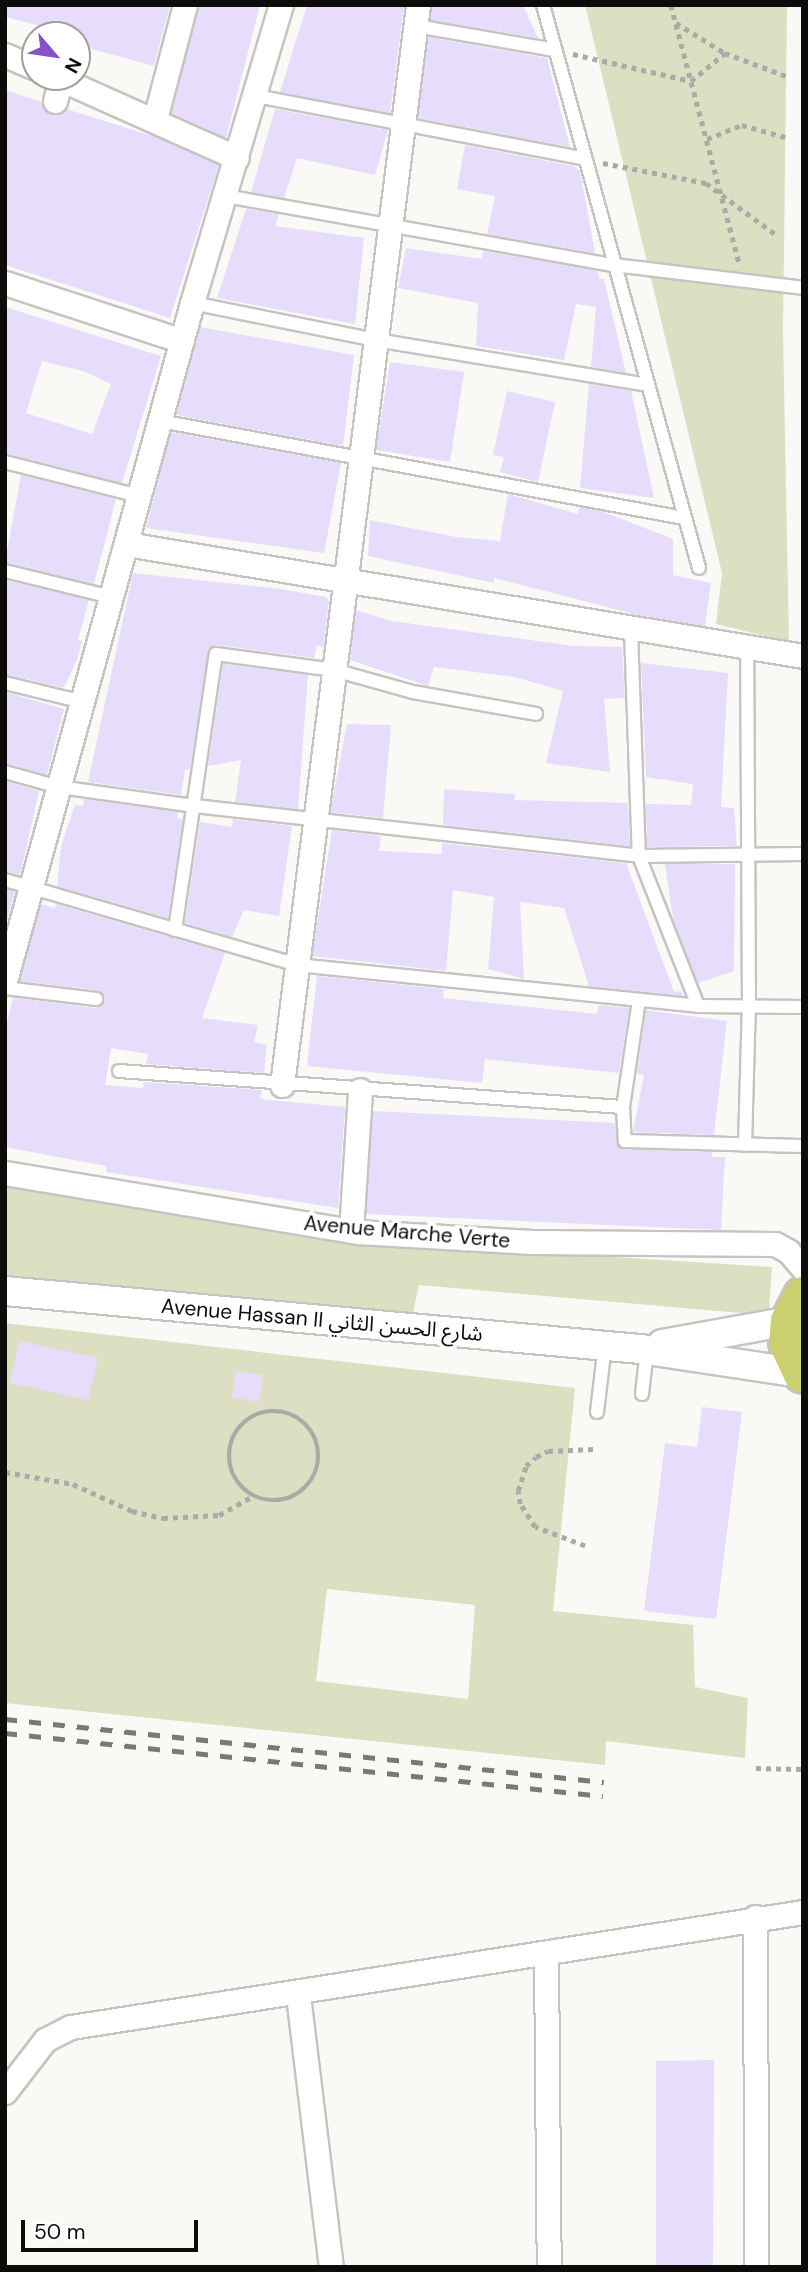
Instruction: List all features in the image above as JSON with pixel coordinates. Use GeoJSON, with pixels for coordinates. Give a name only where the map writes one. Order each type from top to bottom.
{"type":"FeatureCollection","features":[{"type":"Feature","properties":{"kind":"highway"},"geometry":{"type":"LineString","coordinates":[[796,1308],[790,1353],[802,1374]]}},
{"type":"Feature","properties":{"kind":"street"},"geometry":{"type":"LineString","coordinates":[[155,119],[185,5]]}},
{"type":"Feature","properties":{"kind":"street"},"geometry":{"type":"LineString","coordinates":[[5,981],[192,303],[281,5]]}},
{"type":"Feature","properties":{"kind":"street"},"geometry":{"type":"LineString","coordinates":[[282,1085],[417,15]]}},
{"type":"Feature","properties":{"kind":"street"},"geometry":{"type":"LineString","coordinates":[[73,91],[155,119],[237,158]]}},
{"type":"Feature","properties":{"kind":"street"},"geometry":{"type":"LineString","coordinates":[[5,283],[182,341]]}},
{"type":"Feature","properties":{"kind":"street"},"geometry":{"type":"LineString","coordinates":[[126,544],[631,631],[747,650],[803,656]]}},
{"type":"Feature","properties":{"kind":"street"},"geometry":{"type":"LineString","coordinates":[[351,1231],[360,1090]]}},
{"type":"Feature","properties":{"kind":"street","name":"Avenue Marche Verte"},"geometry":{"type":"LineString","coordinates":[[5,1173],[351,1231],[532,1242],[775,1244],[788,1251],[803,1268]]}},
{"type":"Feature","properties":{"kind":"street","name":"Avenue Hassan II شارع الحسن الثاني"},"geometry":{"type":"LineString","coordinates":[[5,1291],[605,1345],[802,1374]]}},
{"type":"Feature","properties":{"kind":"street","name":"Avenue Hassan II شارع الحسن الثاني"},"geometry":{"type":"LineString","coordinates":[[643,1349],[796,1308]]}},
{"type":"Feature","properties":{"kind":"street"},"geometry":{"type":"LineString","coordinates":[[5,2092],[45,2040],[71,2027],[298,1995],[755,1917],[803,1912]]}},
{"type":"Feature","properties":{"kind":"street"},"geometry":{"type":"LineString","coordinates":[[755,1917],[756,2267]]}},
{"type":"Feature","properties":{"kind":"street"},"geometry":{"type":"LineString","coordinates":[[546,1954],[549,2267]]}},
{"type":"Feature","properties":{"kind":"street"},"geometry":{"type":"LineString","coordinates":[[298,1995],[331,2267]]}},
{"type":"Feature","properties":{"kind":"lane"},"geometry":{"type":"LineString","coordinates":[[543,5],[699,568]]}},
{"type":"Feature","properties":{"kind":"lane"},"geometry":{"type":"LineString","coordinates":[[417,15],[555,50]]}},
{"type":"Feature","properties":{"kind":"lane"},"geometry":{"type":"LineString","coordinates":[[256,96],[585,159]]}},
{"type":"Feature","properties":{"kind":"lane"},"geometry":{"type":"LineString","coordinates":[[225,196],[614,265],[803,288]]}},
{"type":"Feature","properties":{"kind":"lane"},"geometry":{"type":"LineString","coordinates":[[192,303],[376,340],[648,385]]}},
{"type":"Feature","properties":{"kind":"lane"},"geometry":{"type":"LineString","coordinates":[[160,421],[684,518]]}},
{"type":"Feature","properties":{"kind":"lane"},"geometry":{"type":"LineString","coordinates":[[5,462],[139,496]]}},
{"type":"Feature","properties":{"kind":"lane"},"geometry":{"type":"LineString","coordinates":[[5,571],[111,597]]}},
{"type":"Feature","properties":{"kind":"lane"},"geometry":{"type":"LineString","coordinates":[[631,631],[639,856],[698,1006]]}},
{"type":"Feature","properties":{"kind":"lane"},"geometry":{"type":"LineString","coordinates":[[745,1145],[750,1006],[747,650]]}},
{"type":"Feature","properties":{"kind":"lane"},"geometry":{"type":"LineString","coordinates":[[175,930],[216,654],[334,670],[412,692],[536,714]]}},
{"type":"Feature","properties":{"kind":"lane"},"geometry":{"type":"LineString","coordinates":[[5,683],[83,702]]}},
{"type":"Feature","properties":{"kind":"lane"},"geometry":{"type":"LineString","coordinates":[[5,772],[59,787],[195,806],[639,856],[803,854]]}},
{"type":"Feature","properties":{"kind":"lane"},"geometry":{"type":"LineString","coordinates":[[5,880],[297,965],[698,1006],[803,1007]]}},
{"type":"Feature","properties":{"kind":"lane"},"geometry":{"type":"LineString","coordinates":[[5,988],[96,999]]}},
{"type":"Feature","properties":{"kind":"lane"},"geometry":{"type":"LineString","coordinates":[[639,1000],[623,1107],[625,1141],[803,1146]]}},
{"type":"Feature","properties":{"kind":"lane"},"geometry":{"type":"LineString","coordinates":[[119,1071],[282,1085],[623,1107]]}},
{"type":"Feature","properties":{"kind":"lane"},"geometry":{"type":"LineString","coordinates":[[597,1412],[605,1345]]}},
{"type":"Feature","properties":{"kind":"lane"},"geometry":{"type":"LineString","coordinates":[[642,1394],[643,1349]]}},
{"type":"Feature","properties":{"kind":"path"},"geometry":{"type":"LineString","coordinates":[[671,5],[740,268]]}},
{"type":"Feature","properties":{"kind":"path"},"geometry":{"type":"LineString","coordinates":[[676,23],[725,53],[786,76]]}},
{"type":"Feature","properties":{"kind":"path"},"geometry":{"type":"LineString","coordinates":[[555,50],[691,81]]}},
{"type":"Feature","properties":{"kind":"path"},"geometry":{"type":"LineString","coordinates":[[691,81],[725,53]]}},
{"type":"Feature","properties":{"kind":"path"},"geometry":{"type":"LineString","coordinates":[[707,139],[742,125],[785,137]]}},
{"type":"Feature","properties":{"kind":"path"},"geometry":{"type":"LineString","coordinates":[[585,159],[706,183],[778,236]]}},
{"type":"Feature","properties":{"kind":"path"},"geometry":{"type":"LineString","coordinates":[[5,1472],[73,1484],[132,1511],[163,1518],[219,1515],[253,1496],[271,1501],[290,1499],[306,1488],[316,1472],[319,1453],[314,1435],[302,1420],[286,1411],[267,1410],[249,1417],[235,1431],[228,1448],[234,1476],[253,1496]]}},
{"type":"Feature","properties":{"kind":"path"},"geometry":{"type":"LineString","coordinates":[[585,1546],[535,1527],[520,1504],[518,1491],[526,1466],[536,1457],[548,1451],[594,1449]]}},
{"type":"Feature","properties":{"kind":"path"},"geometry":{"type":"LineString","coordinates":[[756,1768],[803,1769]]}},
{"type":"Feature","properties":{"kind":"green space"},"geometry":{"type":"Polygon","coordinates":[[[585,5],[787,5],[783,333],[789,642],[716,624],[722,573],[585,5]]]}},
{"type":"Feature","properties":{"kind":"green space"},"geometry":{"type":"Polygon","coordinates":[[[5,1184],[300,1237],[772,1267],[769,1310],[752,1314],[419,1285],[413,1313],[5,1280],[5,1184]]]}},
{"type":"Feature","properties":{"kind":"green space"},"geometry":{"type":"Polygon","coordinates":[[[5,1323],[575,1388],[553,1611],[693,1625],[695,1687],[748,1698],[745,1758],[606,1741],[605,1765],[5,1703],[5,1323]],[[327,1589],[316,1681],[468,1699],[475,1605],[327,1589]]]}},
{"type":"Feature","properties":{"kind":"building"},"geometry":{"type":"Polygon","coordinates":[[[5,5],[170,5],[154,66],[91,49],[91,21],[21,21],[5,17],[5,5]]]}},
{"type":"Feature","properties":{"kind":"building"},"geometry":{"type":"Polygon","coordinates":[[[199,5],[260,5],[226,138],[171,113],[199,5]]]}},
{"type":"Feature","properties":{"kind":"building"},"geometry":{"type":"Polygon","coordinates":[[[307,5],[404,5],[390,113],[280,92],[307,5]]]}},
{"type":"Feature","properties":{"kind":"building"},"geometry":{"type":"Polygon","coordinates":[[[432,5],[523,5],[538,38],[430,20],[432,5]]]}},
{"type":"Feature","properties":{"kind":"building"},"geometry":{"type":"Polygon","coordinates":[[[428,37],[547,58],[570,147],[418,118],[428,37]]]}},
{"type":"Feature","properties":{"kind":"building"},"geometry":{"type":"Polygon","coordinates":[[[5,90],[41,102],[51,114],[66,109],[159,138],[219,165],[170,318],[5,265],[5,90]]]}},
{"type":"Feature","properties":{"kind":"building"},"geometry":{"type":"Polygon","coordinates":[[[275,109],[388,130],[375,175],[297,158],[284,198],[251,192],[275,109]]]}},
{"type":"Feature","properties":{"kind":"building"},"geometry":{"type":"Polygon","coordinates":[[[465,145],[573,166],[580,171],[595,253],[487,234],[495,196],[457,189],[465,145]]]}},
{"type":"Feature","properties":{"kind":"building"},"geometry":{"type":"Polygon","coordinates":[[[246,209],[279,214],[275,226],[364,238],[355,324],[217,298],[246,209]]]}},
{"type":"Feature","properties":{"kind":"building"},"geometry":{"type":"Polygon","coordinates":[[[406,248],[482,259],[483,251],[598,271],[599,279],[604,279],[626,373],[591,367],[596,307],[576,304],[564,360],[476,346],[478,303],[398,288],[406,248]]]}},
{"type":"Feature","properties":{"kind":"building"},"geometry":{"type":"Polygon","coordinates":[[[5,307],[161,356],[122,483],[5,453],[5,307]],[[42,361],[26,413],[92,434],[111,384],[83,371],[42,361]]]}},
{"type":"Feature","properties":{"kind":"building"},"geometry":{"type":"Polygon","coordinates":[[[200,327],[354,355],[343,446],[176,415],[200,327]]]}},
{"type":"Feature","properties":{"kind":"building"},"geometry":{"type":"Polygon","coordinates":[[[390,362],[464,372],[450,462],[376,450],[390,362]]]}},
{"type":"Feature","properties":{"kind":"building"},"geometry":{"type":"Polygon","coordinates":[[[589,384],[631,391],[654,498],[580,488],[589,384]]]}},
{"type":"Feature","properties":{"kind":"building"},"geometry":{"type":"Polygon","coordinates":[[[507,391],[555,402],[538,482],[500,472],[504,457],[493,455],[507,391]]]}},
{"type":"Feature","properties":{"kind":"building"},"geometry":{"type":"Polygon","coordinates":[[[171,432],[341,463],[324,553],[146,528],[171,432]]]}},
{"type":"Feature","properties":{"kind":"building"},"geometry":{"type":"Polygon","coordinates":[[[21,475],[116,499],[94,584],[5,562],[21,475]]]}},
{"type":"Feature","properties":{"kind":"building"},"geometry":{"type":"Polygon","coordinates":[[[508,494],[578,514],[579,507],[604,512],[673,539],[673,575],[711,583],[705,626],[638,615],[494,578],[494,583],[368,556],[370,520],[456,537],[500,541],[508,494]]]}},
{"type":"Feature","properties":{"kind":"building"},"geometry":{"type":"Polygon","coordinates":[[[133,573],[281,589],[326,597],[329,601],[323,648],[317,645],[314,658],[217,645],[209,649],[190,769],[185,770],[181,795],[88,782],[133,573]]]}},
{"type":"Feature","properties":{"kind":"building"},"geometry":{"type":"Polygon","coordinates":[[[5,580],[89,600],[78,640],[82,641],[78,657],[64,688],[5,674],[5,580]]]}},
{"type":"Feature","properties":{"kind":"building"},"geometry":{"type":"Polygon","coordinates":[[[356,610],[392,621],[574,646],[622,647],[625,698],[604,699],[610,772],[546,763],[563,691],[515,677],[434,667],[428,686],[350,660],[356,610]]]}},
{"type":"Feature","properties":{"kind":"building"},"geometry":{"type":"Polygon","coordinates":[[[641,663],[728,673],[721,807],[734,808],[737,846],[647,847],[646,804],[691,805],[693,784],[646,777],[641,663]]]}},
{"type":"Feature","properties":{"kind":"building"},"geometry":{"type":"Polygon","coordinates":[[[223,664],[308,675],[298,809],[235,802],[241,760],[208,766],[223,664]]]}},
{"type":"Feature","properties":{"kind":"building"},"geometry":{"type":"Polygon","coordinates":[[[5,692],[64,709],[47,775],[5,763],[5,692]]]}},
{"type":"Feature","properties":{"kind":"building"},"geometry":{"type":"Polygon","coordinates":[[[347,724],[391,725],[383,818],[330,812],[347,724]]]}},
{"type":"Feature","properties":{"kind":"building"},"geometry":{"type":"Polygon","coordinates":[[[5,781],[39,791],[20,875],[5,871],[5,781]]]}},
{"type":"Feature","properties":{"kind":"building"},"geometry":{"type":"Polygon","coordinates":[[[444,789],[515,794],[514,800],[628,803],[630,846],[443,825],[444,789]]]}},
{"type":"Feature","properties":{"kind":"building"},"geometry":{"type":"Polygon","coordinates":[[[84,799],[178,812],[177,818],[183,819],[168,918],[57,886],[61,846],[75,805],[83,806],[84,799]]]}},
{"type":"Feature","properties":{"kind":"building"},"geometry":{"type":"Polygon","coordinates":[[[233,819],[292,826],[279,916],[244,910],[232,937],[185,923],[200,822],[232,827],[233,819]]]}},
{"type":"Feature","properties":{"kind":"building"},"geometry":{"type":"Polygon","coordinates":[[[332,830],[381,836],[379,851],[442,854],[442,843],[626,863],[674,992],[681,991],[683,996],[589,986],[564,908],[520,902],[524,979],[488,969],[494,897],[453,890],[446,971],[312,956],[332,830]]]}},
{"type":"Feature","properties":{"kind":"building"},"geometry":{"type":"Polygon","coordinates":[[[665,864],[735,864],[734,971],[698,983],[673,919],[665,864]]]}},
{"type":"Feature","properties":{"kind":"building"},"geometry":{"type":"Polygon","coordinates":[[[5,889],[15,892],[5,927],[5,889]]]}},
{"type":"Feature","properties":{"kind":"building"},"geometry":{"type":"Polygon","coordinates":[[[41,904],[55,908],[56,904],[225,953],[202,1018],[258,1025],[254,1042],[267,1045],[264,1073],[146,1064],[148,1054],[111,1048],[105,1085],[143,1088],[144,1082],[262,1090],[260,1099],[345,1107],[338,1208],[106,1172],[106,1166],[5,1147],[5,1030],[13,998],[8,997],[95,1008],[105,1001],[97,990],[20,981],[41,904]]]}},
{"type":"Feature","properties":{"kind":"building"},"geometry":{"type":"Polygon","coordinates":[[[317,976],[444,989],[443,998],[597,1014],[599,1005],[629,1008],[619,1073],[485,1059],[482,1083],[307,1066],[317,976]]]}},
{"type":"Feature","properties":{"kind":"building"},"geometry":{"type":"Polygon","coordinates":[[[646,1010],[727,1021],[714,1135],[633,1132],[644,1075],[637,1074],[646,1010]]]}},
{"type":"Feature","properties":{"kind":"building"},"geometry":{"type":"Polygon","coordinates":[[[373,1111],[615,1123],[621,1149],[712,1152],[712,1157],[725,1157],[721,1230],[366,1214],[373,1111]]]}},
{"type":"Feature","properties":{"kind":"building"},"geometry":{"type":"Polygon","coordinates":[[[19,1341],[98,1358],[88,1400],[10,1383],[19,1341]]]}},
{"type":"Feature","properties":{"kind":"building"},"geometry":{"type":"Polygon","coordinates":[[[236,1371],[263,1375],[259,1402],[232,1397],[236,1371]]]}},
{"type":"Feature","properties":{"kind":"building"},"geometry":{"type":"Polygon","coordinates":[[[702,1407],[742,1412],[716,1619],[644,1611],[665,1443],[697,1447],[702,1407]]]}},
{"type":"Feature","properties":{"kind":"building"},"geometry":{"type":"Polygon","coordinates":[[[714,2060],[713,2267],[656,2267],[656,2061],[714,2060]]]}},
{"type":"Feature","properties":{"kind":"railway"},"geometry":{"type":"LineString","coordinates":[[5,1719],[604,1782]]}},
{"type":"Feature","properties":{"kind":"railway"},"geometry":{"type":"LineString","coordinates":[[5,1733],[603,1796]]}}]}
